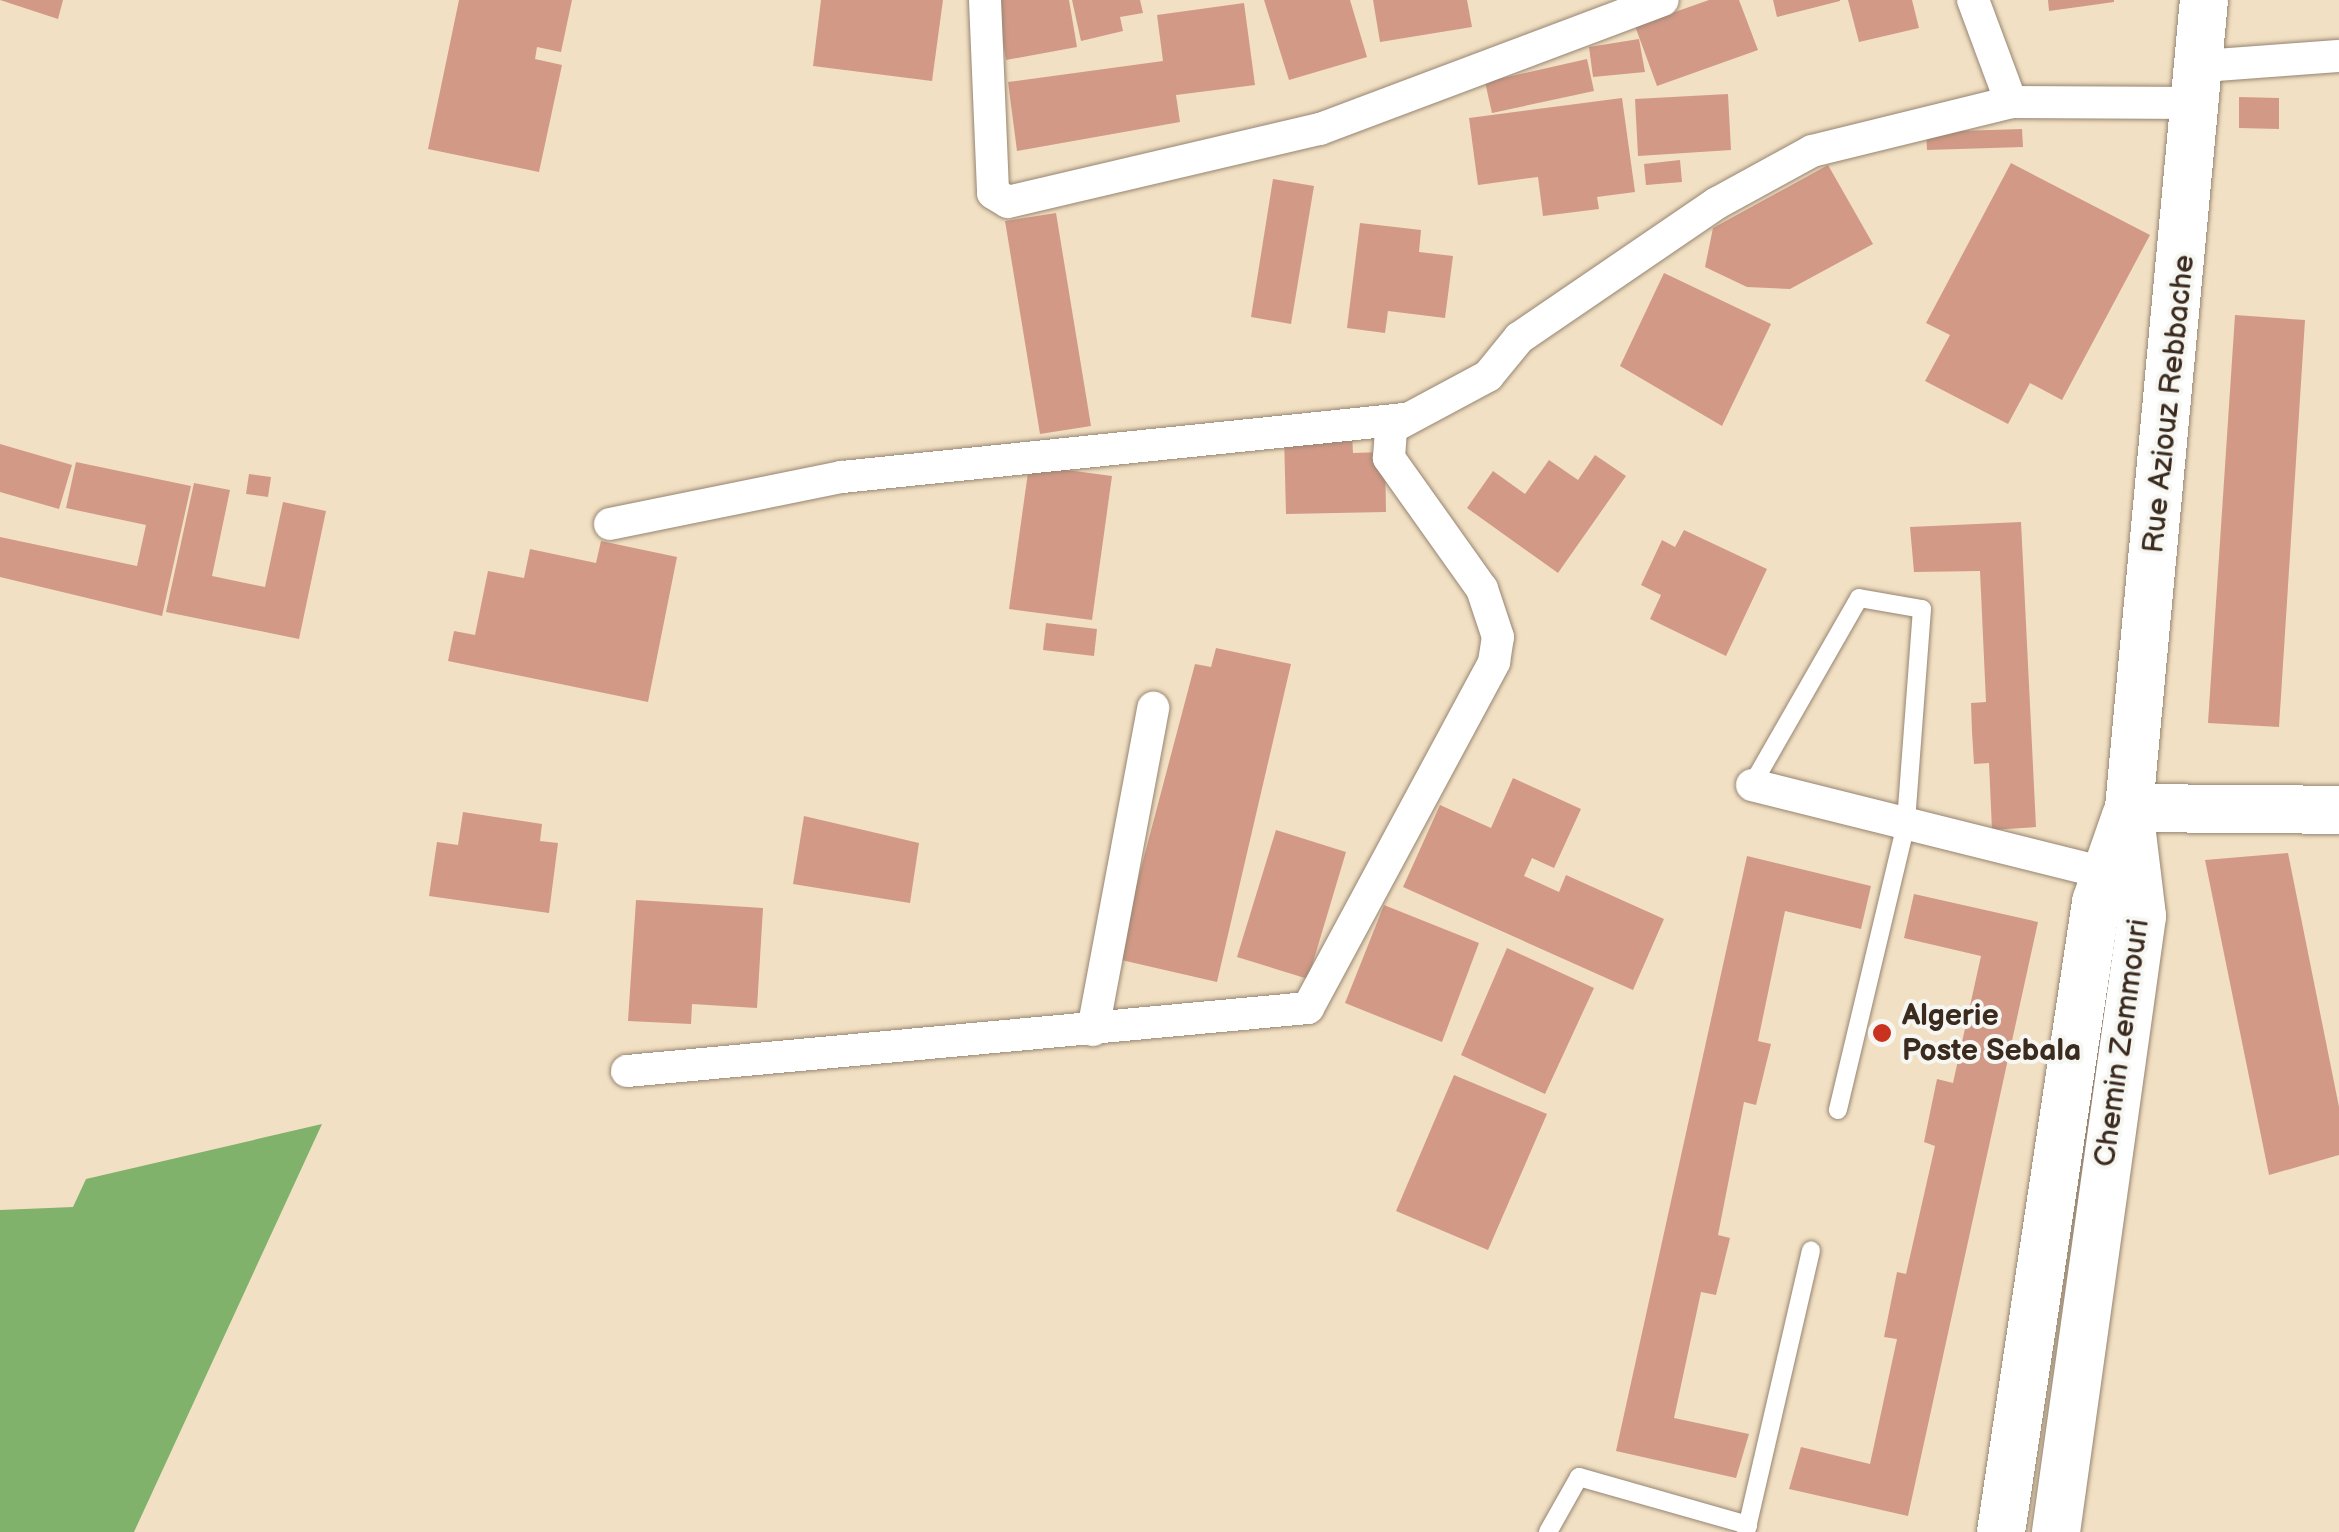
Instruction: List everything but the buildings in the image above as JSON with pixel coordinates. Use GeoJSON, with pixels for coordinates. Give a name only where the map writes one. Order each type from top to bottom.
{"type":"FeatureCollection","features":[{"type":"Feature","properties":{"kind":"street"},"geometry":{"type":"LineString","coordinates":[[985,0],[993,192],[1008,202],[1320,129],[1662,0]]}},
{"type":"Feature","properties":{"kind":"street"},"geometry":{"type":"LineString","coordinates":[[1972,0],[2011,102]]}},
{"type":"Feature","properties":{"kind":"street","name":"Rue Aziouz Rebbache"},"geometry":{"type":"LineString","coordinates":[[2130,791],[2200,85],[2204,0]]}},
{"type":"Feature","properties":{"kind":"street"},"geometry":{"type":"LineString","coordinates":[[628,1072],[1292,1012],[1320,1000],[1484,680],[1498,637],[1494,612],[1389,458],[1391,428],[1488,376],[1519,338],[1718,202],[1812,150],[2011,102],[2200,85],[2339,56]]}},
{"type":"Feature","properties":{"kind":"street"},"geometry":{"type":"LineString","coordinates":[[610,524],[842,477],[1404,420]]}},
{"type":"Feature","properties":{"kind":"street"},"geometry":{"type":"LineString","coordinates":[[1093,1030],[1153,708]]}},
{"type":"Feature","properties":{"kind":"street"},"geometry":{"type":"LineString","coordinates":[[2130,791],[2339,780]]}},
{"type":"Feature","properties":{"kind":"street"},"geometry":{"type":"LineString","coordinates":[[1752,785],[2105,873]]}},
{"type":"Feature","properties":{"kind":"street"},"geometry":{"type":"LineString","coordinates":[[2130,791],[2339,810]]}},
{"type":"Feature","properties":{"kind":"street","name":"Chemin Zemmouri"},"geometry":{"type":"LineString","coordinates":[[2001,1532],[2105,873],[2130,791]]}},
{"type":"Feature","properties":{"kind":"street","name":"Chemin Zemmouri"},"geometry":{"type":"LineString","coordinates":[[2056,1532],[2142,916],[2130,791]]}},
{"type":"Feature","properties":{"kind":"lane"},"geometry":{"type":"LineString","coordinates":[[1752,785],[1860,598],[1922,610],[1906,824],[1838,1110]]}},
{"type":"Feature","properties":{"kind":"lane"},"geometry":{"type":"LineString","coordinates":[[1550,1532],[1579,1477],[1747,1529],[1811,1250]]}},
{"type":"Feature","properties":{"kind":"green space"},"geometry":{"type":"Polygon","coordinates":[[[322,1124],[134,1532],[0,1532],[0,1210],[73,1207],[86,1179],[322,1124]]]}},
{"type":"Feature","properties":{"kind":"place","name":"Algerie Poste Sebala"},"geometry":{"type":"Point","coordinates":[1882,1033]}}]}
